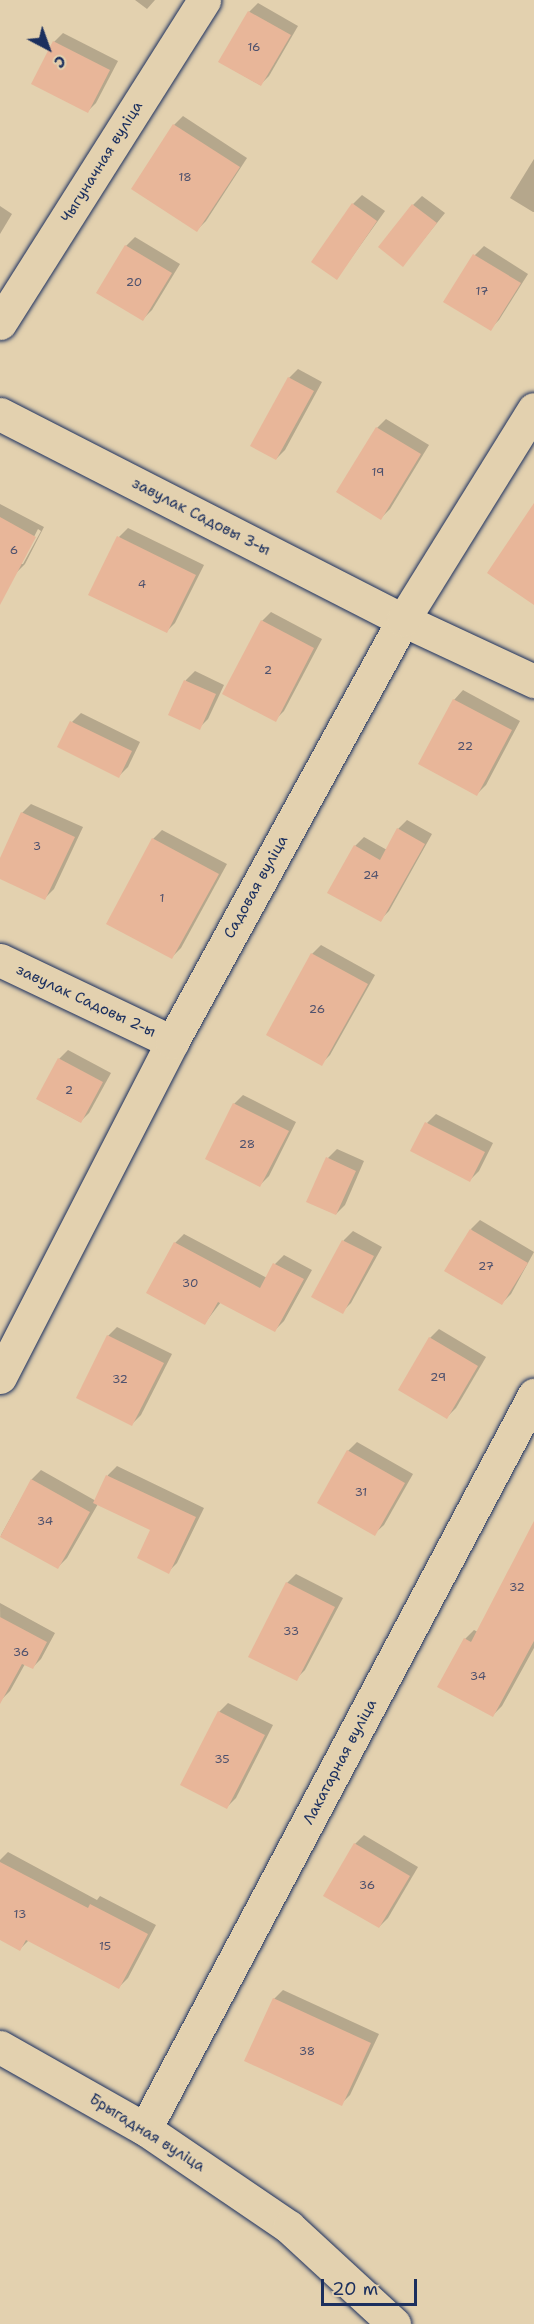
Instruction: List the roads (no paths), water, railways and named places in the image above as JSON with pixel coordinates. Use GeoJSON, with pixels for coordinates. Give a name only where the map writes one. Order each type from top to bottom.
{"type":"FeatureCollection","features":[{"type":"Feature","properties":{"kind":"street","name":"Чыгуначная вуліца"},"geometry":{"type":"LineString","coordinates":[[0,323],[204,0]]}},
{"type":"Feature","properties":{"kind":"street","name":"Садовая вуліца"},"geometry":{"type":"LineString","coordinates":[[0,1377],[172,1042],[402,620],[534,409]]}},
{"type":"Feature","properties":{"kind":"street","name":"завулак Садовы 3-ы"},"geometry":{"type":"LineString","coordinates":[[0,414],[402,620],[534,681]]}},
{"type":"Feature","properties":{"kind":"street","name":"завулак Садовы 2-ы"},"geometry":{"type":"LineString","coordinates":[[0,960],[172,1042]]}},
{"type":"Feature","properties":{"kind":"street","name":"Лакатарная вуліца"},"geometry":{"type":"LineString","coordinates":[[145,2129],[534,1395]]}},
{"type":"Feature","properties":{"kind":"street","name":"Брыгадная вуліца"},"geometry":{"type":"LineString","coordinates":[[0,2047],[145,2129],[289,2227],[394,2324]]}}]}
